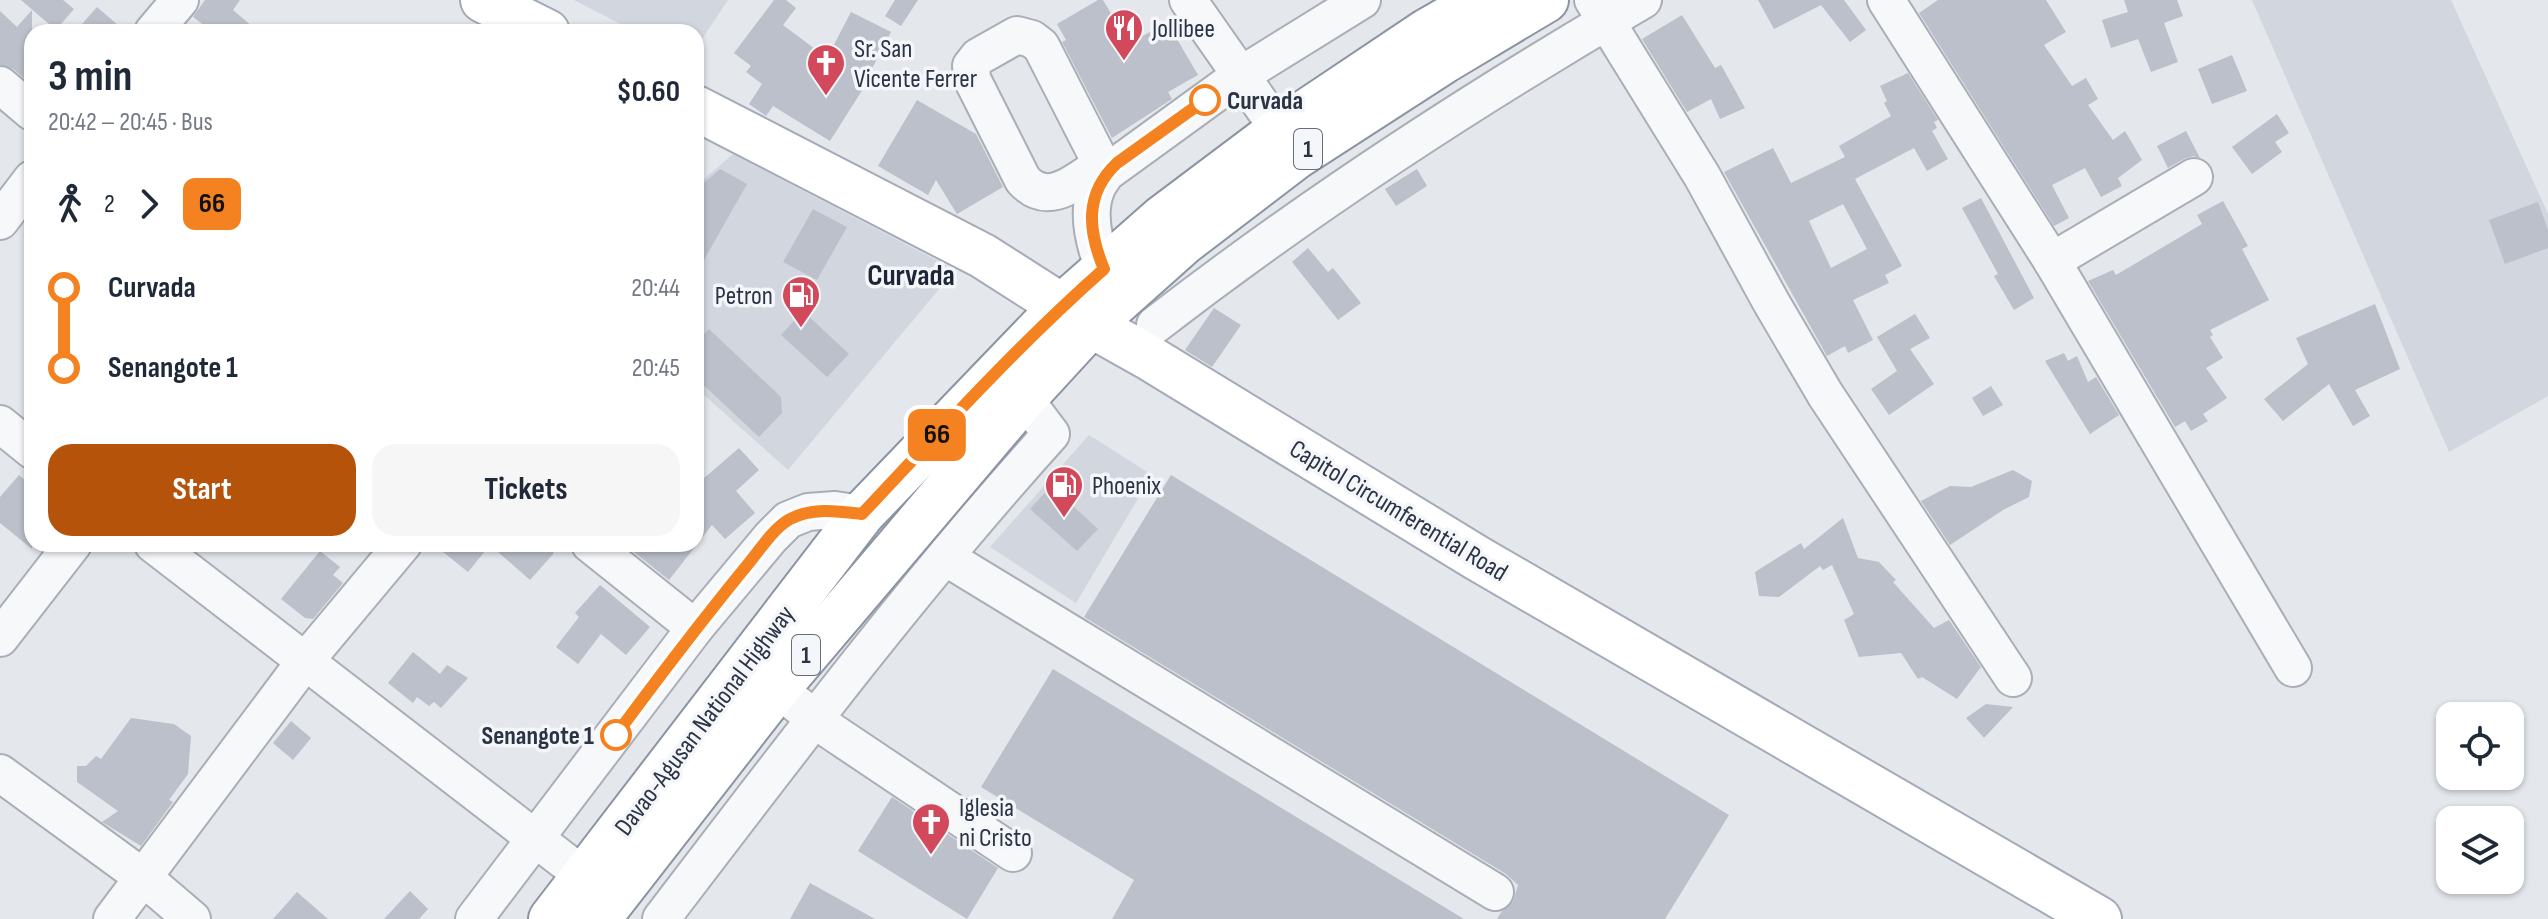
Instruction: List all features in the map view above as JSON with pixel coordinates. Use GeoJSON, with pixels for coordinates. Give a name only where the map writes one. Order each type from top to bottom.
{"type":"FeatureCollection","features":[{"type":"Feature","properties":{"kind":"main road"},"geometry":{"type":"LineString","coordinates":[[484,0],[531,24]]}},
{"type":"Feature","properties":{"kind":"main road","name":"Davao-Agusan National Highway"},"geometry":{"type":"LineString","coordinates":[[551,919],[584,876],[761,676],[977,486],[1024,398],[1104,269],[1162,218],[1279,130],[1427,31],[1481,0]]}},
{"type":"Feature","properties":{"kind":"main road","name":"Davao-Agusan National Highway"},"geometry":{"type":"LineString","coordinates":[[598,919],[761,676],[862,514],[1076,316],[1183,243],[1297,156],[1444,61],[1546,0]]}},
{"type":"Feature","properties":{"kind":"main road","name":"Capitol Circumferential Road"},"geometry":{"type":"LineString","coordinates":[[704,112],[983,256],[1076,316],[1477,558],[2099,919]]}},
{"type":"Feature","properties":{"kind":"street"},"geometry":{"type":"LineString","coordinates":[[160,24],[180,0]]}},
{"type":"Feature","properties":{"kind":"street"},"geometry":{"type":"LineString","coordinates":[[1188,0],[1279,130]]}},
{"type":"Feature","properties":{"kind":"street"},"geometry":{"type":"LineString","coordinates":[[1104,269],[1095,247],[1092,209],[1104,169],[1241,75],[1362,0]]}},
{"type":"Feature","properties":{"kind":"street"},"geometry":{"type":"LineString","coordinates":[[1155,325],[1336,192],[1467,105],[1600,10],[1643,0]]}},
{"type":"Feature","properties":{"kind":"street"},"geometry":{"type":"LineString","coordinates":[[1886,0],[2052,261],[2293,668]]}},
{"type":"Feature","properties":{"kind":"street"},"geometry":{"type":"LineString","coordinates":[[1600,10],[1702,176],[1825,394],[2013,678]]}},
{"type":"Feature","properties":{"kind":"street"},"geometry":{"type":"LineString","coordinates":[[0,85],[24,105]]}},
{"type":"Feature","properties":{"kind":"street"},"geometry":{"type":"LineString","coordinates":[[2052,261],[2194,177]]}},
{"type":"Feature","properties":{"kind":"street"},"geometry":{"type":"LineString","coordinates":[[0,221],[24,190]]}},
{"type":"Feature","properties":{"kind":"street"},"geometry":{"type":"LineString","coordinates":[[1183,243],[1214,279]]}},
{"type":"Feature","properties":{"kind":"street"},"geometry":{"type":"LineString","coordinates":[[661,919],[814,717],[945,557],[977,486],[1051,434],[1024,398]]}},
{"type":"Feature","properties":{"kind":"street"},"geometry":{"type":"LineString","coordinates":[[0,424],[24,444]]}},
{"type":"Feature","properties":{"kind":"street"},"geometry":{"type":"LineString","coordinates":[[474,919],[695,628],[771,537],[788,520],[808,512],[835,510],[862,514]]}},
{"type":"Feature","properties":{"kind":"street"},"geometry":{"type":"LineString","coordinates":[[0,638],[67,552]]}},
{"type":"Feature","properties":{"kind":"street"},"geometry":{"type":"LineString","coordinates":[[164,552],[584,876]]}},
{"type":"Feature","properties":{"kind":"street"},"geometry":{"type":"LineString","coordinates":[[112,919],[306,660],[396,552]]}},
{"type":"Feature","properties":{"kind":"street"},"geometry":{"type":"LineString","coordinates":[[600,552],[695,628]]}},
{"type":"Feature","properties":{"kind":"street"},"geometry":{"type":"LineString","coordinates":[[945,557],[1495,892]]}},
{"type":"Feature","properties":{"kind":"street"},"geometry":{"type":"LineString","coordinates":[[761,676],[814,717],[1013,853]]}},
{"type":"Feature","properties":{"kind":"street"},"geometry":{"type":"LineString","coordinates":[[0,773],[144,878],[192,919]]}},
{"type":"Feature","properties":{"kind":"shaded area"},"geometry":{"type":"Polygon","coordinates":[[[574,0],[728,0],[704,36],[704,24],[620,24],[574,0]]]}},
{"type":"Feature","properties":{"kind":"shaded area"},"geometry":{"type":"Polygon","coordinates":[[[2252,0],[2451,0],[2548,214],[2548,396],[2449,452],[2252,0]]]}},
{"type":"Feature","properties":{"kind":"shaded area","name":"Petron"},"geometry":{"type":"Polygon","coordinates":[[[733,154],[955,270],[788,470],[704,395],[704,179],[733,154]]]}},
{"type":"Feature","properties":{"kind":"shaded area"},"geometry":{"type":"Polygon","coordinates":[[[1089,435],[1152,475],[1076,603],[990,547],[1089,435]]]}},
{"type":"Feature","properties":{"kind":"building"},"geometry":{"type":"Polygon","coordinates":[[[21,0],[63,0],[74,9],[61,24],[49,24],[21,0]]]}},
{"type":"Feature","properties":{"kind":"building"},"geometry":{"type":"Polygon","coordinates":[[[205,0],[240,0],[233,10],[250,24],[202,24],[193,17],[205,0]]]}},
{"type":"Feature","properties":{"kind":"building"},"geometry":{"type":"Polygon","coordinates":[[[774,0],[786,0],[796,8],[783,25],[827,58],[851,12],[891,32],[868,81],[830,141],[773,106],[766,116],[749,104],[762,84],[746,72],[751,66],[734,53],[774,0]]]}},
{"type":"Feature","properties":{"kind":"building"},"geometry":{"type":"Polygon","coordinates":[[[895,0],[918,0],[901,26],[885,16],[895,0]]]}},
{"type":"Feature","properties":{"kind":"building","name":"Jollibee"},"geometry":{"type":"Polygon","coordinates":[[[1103,0],[1129,44],[1167,22],[1198,75],[1168,92],[1172,99],[1112,138],[1062,42],[1066,40],[1057,24],[1103,0]]]}},
{"type":"Feature","properties":{"kind":"building"},"geometry":{"type":"Polygon","coordinates":[[[1758,0],[1844,0],[1866,30],[1850,42],[1821,5],[1774,29],[1758,0]]]}},
{"type":"Feature","properties":{"kind":"building"},"geometry":{"type":"Polygon","coordinates":[[[1938,0],[2046,0],[2066,32],[2044,45],[2072,86],[2086,78],[2098,99],[2088,105],[2113,140],[2125,131],[2142,160],[2118,178],[2122,186],[2101,197],[2085,168],[2052,185],[2069,218],[2054,226],[1919,13],[1938,0]]]}},
{"type":"Feature","properties":{"kind":"building"},"geometry":{"type":"Polygon","coordinates":[[[2124,0],[2177,0],[2183,16],[2164,23],[2178,62],[2151,72],[2138,39],[2111,48],[2102,20],[2128,12],[2124,0]]]}},
{"type":"Feature","properties":{"kind":"building"},"geometry":{"type":"Polygon","coordinates":[[[97,7],[117,24],[82,24],[97,7]]]}},
{"type":"Feature","properties":{"kind":"building"},"geometry":{"type":"Polygon","coordinates":[[[32,10],[32,24],[24,24],[24,78],[13,69],[0,65],[0,11],[17,27],[32,10]]]}},
{"type":"Feature","properties":{"kind":"building"},"geometry":{"type":"Polygon","coordinates":[[[1682,15],[1715,68],[1721,65],[1745,108],[1720,119],[1711,99],[1687,112],[1642,39],[1682,15]]]}},
{"type":"Feature","properties":{"kind":"building"},"geometry":{"type":"Polygon","coordinates":[[[2232,55],[2247,91],[2212,104],[2198,69],[2232,55]]]}},
{"type":"Feature","properties":{"kind":"building"},"geometry":{"type":"Polygon","coordinates":[[[1908,73],[1938,120],[1934,122],[1937,128],[1932,131],[1948,159],[1927,171],[1914,148],[1855,179],[1902,266],[1885,275],[1889,283],[1853,300],[1873,340],[1848,353],[1845,346],[1827,356],[1724,172],[1773,148],[1791,183],[1845,157],[1839,146],[1891,116],[1880,86],[1908,73]],[[1843,204],[1809,221],[1831,268],[1867,249],[1843,204]]]}},
{"type":"Feature","properties":{"kind":"building"},"geometry":{"type":"Polygon","coordinates":[[[917,100],[976,134],[1003,187],[957,214],[936,180],[928,195],[878,166],[917,100]]]}},
{"type":"Feature","properties":{"kind":"building"},"geometry":{"type":"Polygon","coordinates":[[[2277,114],[2289,133],[2275,142],[2282,152],[2252,174],[2232,147],[2277,114]]]}},
{"type":"Feature","properties":{"kind":"building"},"geometry":{"type":"Polygon","coordinates":[[[2186,131],[2200,158],[2193,156],[2168,168],[2157,146],[2186,131]]]}},
{"type":"Feature","properties":{"kind":"building"},"geometry":{"type":"Polygon","coordinates":[[[720,169],[747,184],[704,260],[704,183],[720,169]]]}},
{"type":"Feature","properties":{"kind":"building"},"geometry":{"type":"Polygon","coordinates":[[[1417,169],[1427,186],[1396,206],[1385,189],[1417,169]]]}},
{"type":"Feature","properties":{"kind":"building"},"geometry":{"type":"Polygon","coordinates":[[[1981,198],[2034,298],[2014,310],[1962,208],[1981,198]]]}},
{"type":"Feature","properties":{"kind":"building"},"geometry":{"type":"Polygon","coordinates":[[[2223,201],[2248,246],[2242,249],[2269,300],[2210,330],[2213,335],[2210,337],[2223,358],[2206,368],[2227,398],[2203,414],[2208,421],[2191,431],[2185,421],[2175,427],[2088,281],[2113,270],[2116,275],[2202,224],[2197,215],[2223,201]]]}},
{"type":"Feature","properties":{"kind":"building"},"geometry":{"type":"Polygon","coordinates":[[[2538,202],[2548,230],[2548,248],[2505,264],[2489,220],[2538,202]]]}},
{"type":"Feature","properties":{"kind":"building"},"geometry":{"type":"Polygon","coordinates":[[[813,209],[847,227],[817,280],[783,262],[813,209]]]}},
{"type":"Feature","properties":{"kind":"building"},"geometry":{"type":"Polygon","coordinates":[[[1308,248],[1328,272],[1333,268],[1361,303],[1338,320],[1292,262],[1308,248]]]}},
{"type":"Feature","properties":{"kind":"building"},"geometry":{"type":"Polygon","coordinates":[[[2375,304],[2400,369],[2355,390],[2370,416],[2353,426],[2329,384],[2283,421],[2264,399],[2308,364],[2296,338],[2375,304]]]}},
{"type":"Feature","properties":{"kind":"building"},"geometry":{"type":"Polygon","coordinates":[[[1214,308],[1241,325],[1212,367],[1185,350],[1214,308]]]}},
{"type":"Feature","properties":{"kind":"building"},"geometry":{"type":"Polygon","coordinates":[[[803,311],[849,354],[827,377],[781,335],[803,311]]]}},
{"type":"Feature","properties":{"kind":"building"},"geometry":{"type":"Polygon","coordinates":[[[1915,314],[1930,338],[1910,349],[1934,384],[1889,415],[1871,389],[1897,371],[1877,337],[1915,314]]]}},
{"type":"Feature","properties":{"kind":"building"},"geometry":{"type":"Polygon","coordinates":[[[709,329],[781,397],[782,413],[759,437],[704,385],[704,334],[709,329]]]}},
{"type":"Feature","properties":{"kind":"building"},"geometry":{"type":"Polygon","coordinates":[[[2064,353],[2068,361],[2077,356],[2088,382],[2096,377],[2119,415],[2090,434],[2045,361],[2064,353]]]}},
{"type":"Feature","properties":{"kind":"building"},"geometry":{"type":"Polygon","coordinates":[[[1991,386],[2003,405],[1983,416],[1972,398],[1991,386]]]}},
{"type":"Feature","properties":{"kind":"building"},"geometry":{"type":"Polygon","coordinates":[[[739,448],[759,470],[736,491],[755,513],[725,539],[712,525],[704,535],[704,478],[739,448]]]}},
{"type":"Feature","properties":{"kind":"building"},"geometry":{"type":"Polygon","coordinates":[[[2013,470],[2032,481],[2029,497],[1950,545],[1921,501],[1950,486],[1971,487],[2013,470]]]}},
{"type":"Feature","properties":{"kind":"building"},"geometry":{"type":"Polygon","coordinates":[[[19,475],[24,479],[24,542],[0,523],[0,497],[19,475]]]}},
{"type":"Feature","properties":{"kind":"building"},"geometry":{"type":"Polygon","coordinates":[[[1171,475],[1729,815],[1665,919],[1497,919],[1513,902],[1518,885],[1506,874],[1084,617],[1171,475]]]}},
{"type":"Feature","properties":{"kind":"building","name":"Phoenix"},"geometry":{"type":"Polygon","coordinates":[[[1051,486],[1098,529],[1077,551],[1030,509],[1051,486]]]}},
{"type":"Feature","properties":{"kind":"building"},"geometry":{"type":"Polygon","coordinates":[[[1843,518],[1858,558],[1879,562],[1934,628],[1949,620],[1981,667],[1957,699],[1922,677],[1918,679],[1901,653],[1859,657],[1844,620],[1854,614],[1832,565],[1823,570],[1820,566],[1779,597],[1759,596],[1755,572],[1801,543],[1804,549],[1843,518]]]}},
{"type":"Feature","properties":{"kind":"building"},"geometry":{"type":"Polygon","coordinates":[[[319,552],[340,567],[333,575],[343,583],[313,619],[305,618],[281,599],[319,552]]]}},
{"type":"Feature","properties":{"kind":"building"},"geometry":{"type":"Polygon","coordinates":[[[443,552],[484,552],[468,572],[443,552]]]}},
{"type":"Feature","properties":{"kind":"building"},"geometry":{"type":"Polygon","coordinates":[[[498,552],[554,553],[530,580],[498,552]]]}},
{"type":"Feature","properties":{"kind":"building"},"geometry":{"type":"Polygon","coordinates":[[[634,552],[691,552],[669,580],[634,552]]]}},
{"type":"Feature","properties":{"kind":"building"},"geometry":{"type":"Polygon","coordinates":[[[600,585],[650,627],[626,655],[601,634],[578,664],[556,647],[579,617],[575,613],[600,585]]]}},
{"type":"Feature","properties":{"kind":"building"},"geometry":{"type":"Polygon","coordinates":[[[413,652],[440,674],[447,665],[468,678],[441,708],[434,702],[429,706],[417,697],[413,703],[388,683],[413,652]]]}},
{"type":"Feature","properties":{"kind":"building"},"geometry":{"type":"Polygon","coordinates":[[[1053,669],[1464,919],[1112,919],[1134,880],[981,787],[1053,669]]]}},
{"type":"Feature","properties":{"kind":"building"},"geometry":{"type":"Polygon","coordinates":[[[1986,704],[2013,707],[1984,738],[1966,718],[1986,704]]]}},
{"type":"Feature","properties":{"kind":"building"},"geometry":{"type":"Polygon","coordinates":[[[131,718],[174,724],[191,736],[188,774],[169,800],[173,802],[141,846],[102,822],[118,811],[77,782],[77,766],[86,766],[96,756],[101,759],[131,718]]]}},
{"type":"Feature","properties":{"kind":"building"},"geometry":{"type":"Polygon","coordinates":[[[291,721],[311,738],[293,760],[273,743],[291,721]]]}},
{"type":"Feature","properties":{"kind":"building","name":"Iglesia ni Cristo"},"geometry":{"type":"Polygon","coordinates":[[[892,797],[998,868],[967,919],[858,851],[892,797]]]}},
{"type":"Feature","properties":{"kind":"building"},"geometry":{"type":"Polygon","coordinates":[[[810,883],[875,919],[790,919],[810,883]]]}},
{"type":"Feature","properties":{"kind":"building"},"geometry":{"type":"Polygon","coordinates":[[[410,891],[428,909],[419,919],[384,919],[410,891]]]}},
{"type":"Feature","properties":{"kind":"building"},"geometry":{"type":"Polygon","coordinates":[[[297,892],[328,919],[273,919],[297,892]]]}},
{"type":"Feature","properties":{"kind":"bus line","name":"66"},"geometry":{"type":"LineString","coordinates":[[616,735],[695,628],[788,520],[808,512],[835,510],[862,514],[1061,307],[1104,269],[1095,247],[1092,209],[1096,190],[1106,173],[1205,100]]}},
{"type":"Feature","properties":{"kind":"place","name":"Jollibee"},"geometry":{"type":"Point","coordinates":[1124,62]}},
{"type":"Feature","properties":{"kind":"place","name":"Sr. San Vicente Ferrer"},"geometry":{"type":"Point","coordinates":[826,97]}},
{"type":"Feature","properties":{"kind":"place","name":"Curvada"},"geometry":{"type":"Point","coordinates":[1205,100]}},
{"type":"Feature","properties":{"kind":"place","name":"Petron"},"geometry":{"type":"Point","coordinates":[801,329]}},
{"type":"Feature","properties":{"kind":"place","name":"Phoenix"},"geometry":{"type":"Point","coordinates":[1064,519]}},
{"type":"Feature","properties":{"kind":"place","name":"Senangote 1"},"geometry":{"type":"Point","coordinates":[616,735]}},
{"type":"Feature","properties":{"kind":"place","name":"Iglesia ni Cristo"},"geometry":{"type":"Point","coordinates":[931,856]}},
{"type":"Feature","properties":{"kind":"district","name":"Curvada"},"geometry":{"type":"Point","coordinates":[911,275]}}]}
